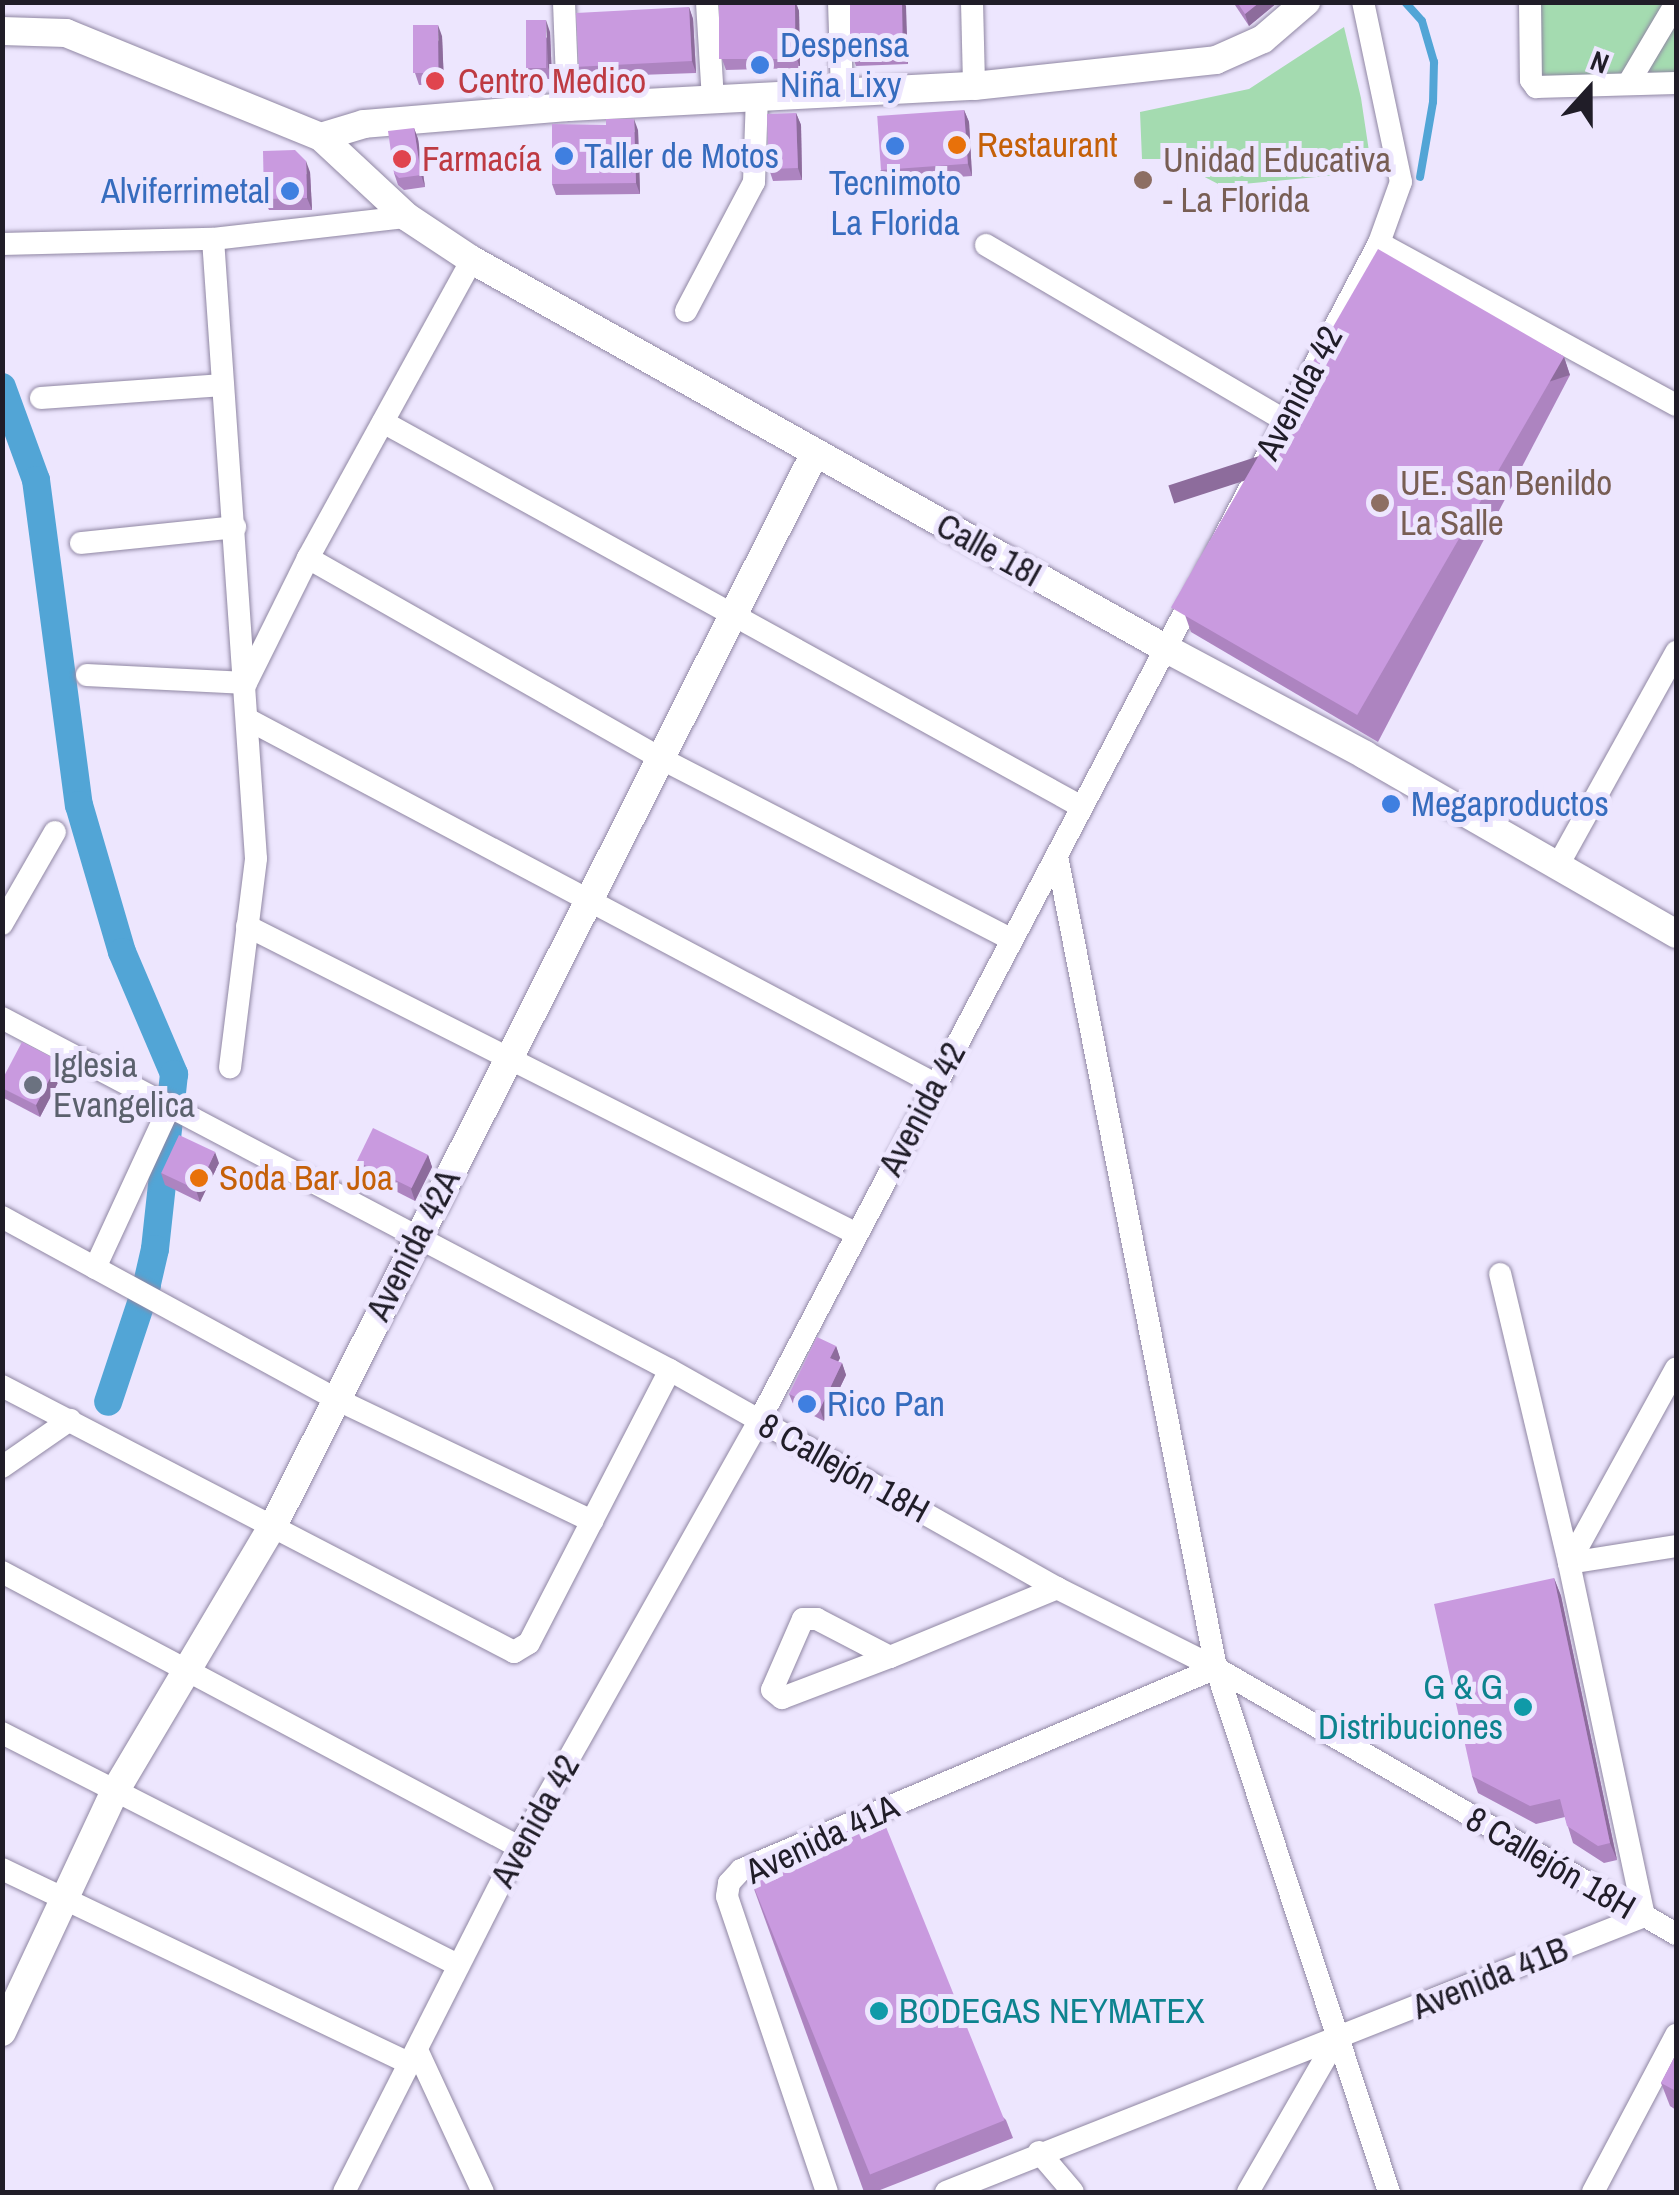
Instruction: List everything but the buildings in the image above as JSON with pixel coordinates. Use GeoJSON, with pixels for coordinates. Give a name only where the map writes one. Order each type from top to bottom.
{"type":"FeatureCollection","features":[{"type":"Feature","properties":{"kind":"street"},"geometry":{"type":"LineString","coordinates":[[564,2],[568,106]]}},
{"type":"Feature","properties":{"kind":"street"},"geometry":{"type":"LineString","coordinates":[[707,2],[713,99]]}},
{"type":"Feature","properties":{"kind":"street"},"geometry":{"type":"LineString","coordinates":[[838,2],[842,92]]}},
{"type":"Feature","properties":{"kind":"street"},"geometry":{"type":"LineString","coordinates":[[972,2],[974,86]]}},
{"type":"Feature","properties":{"kind":"street"},"geometry":{"type":"LineString","coordinates":[[2,31],[66,32],[322,138],[364,124],[568,106],[974,86],[1216,60],[1264,40],[1306,2]]}},
{"type":"Feature","properties":{"kind":"street","name":"Avenida 42"},"geometry":{"type":"LineString","coordinates":[[344,2192],[520,1847],[759,1421],[1163,647],[1379,244],[1400,182],[1363,2]]}},
{"type":"Feature","properties":{"kind":"street"},"geometry":{"type":"LineString","coordinates":[[1530,2],[1531,80],[1536,87],[1676,83]]}},
{"type":"Feature","properties":{"kind":"street"},"geometry":{"type":"LineString","coordinates":[[1628,84],[1676,3]]}},
{"type":"Feature","properties":{"kind":"street"},"geometry":{"type":"LineString","coordinates":[[686,311],[754,182],[757,97]]}},
{"type":"Feature","properties":{"kind":"street","name":"Calle 18I"},"geometry":{"type":"LineString","coordinates":[[322,138],[407,217],[472,260],[1163,647],[1366,755],[1676,934]]}},
{"type":"Feature","properties":{"kind":"street"},"geometry":{"type":"LineString","coordinates":[[2,244],[213,239],[407,217]]}},
{"type":"Feature","properties":{"kind":"street"},"geometry":{"type":"LineString","coordinates":[[213,239],[256,860],[230,1067]]}},
{"type":"Feature","properties":{"kind":"street"},"geometry":{"type":"LineString","coordinates":[[1379,244],[1676,404]]}},
{"type":"Feature","properties":{"kind":"street"},"geometry":{"type":"LineString","coordinates":[[986,245],[1284,420]]}},
{"type":"Feature","properties":{"kind":"street"},"geometry":{"type":"LineString","coordinates":[[246,684],[308,558],[472,260]]}},
{"type":"Feature","properties":{"kind":"street"},"geometry":{"type":"LineString","coordinates":[[41,398],[223,385]]}},
{"type":"Feature","properties":{"kind":"street"},"geometry":{"type":"LineString","coordinates":[[383,422],[1080,806]]}},
{"type":"Feature","properties":{"kind":"street","name":"Avenida 42A"},"geometry":{"type":"LineString","coordinates":[[2,2032],[114,1793],[185,1667],[274,1524],[815,452]]}},
{"type":"Feature","properties":{"kind":"street"},"geometry":{"type":"LineString","coordinates":[[81,543],[234,528]]}},
{"type":"Feature","properties":{"kind":"street"},"geometry":{"type":"LineString","coordinates":[[308,558],[660,758],[1011,939]]}},
{"type":"Feature","properties":{"kind":"street"},"geometry":{"type":"LineString","coordinates":[[1557,867],[1676,652]]}},
{"type":"Feature","properties":{"kind":"street"},"geometry":{"type":"LineString","coordinates":[[87,675],[246,684]]}},
{"type":"Feature","properties":{"kind":"street"},"geometry":{"type":"LineString","coordinates":[[249,720],[935,1084]]}},
{"type":"Feature","properties":{"kind":"street"},"geometry":{"type":"LineString","coordinates":[[2,924],[55,832]]}},
{"type":"Feature","properties":{"kind":"street"},"geometry":{"type":"LineString","coordinates":[[1057,856],[1216,1668],[1389,2192]]}},
{"type":"Feature","properties":{"kind":"street"},"geometry":{"type":"LineString","coordinates":[[247,926],[857,1234]]}},
{"type":"Feature","properties":{"kind":"street","name":"8 Callejón 18H"},"geometry":{"type":"LineString","coordinates":[[2,1018],[670,1370],[1057,1588],[1216,1668],[1676,1934]]}},
{"type":"Feature","properties":{"kind":"street"},"geometry":{"type":"LineString","coordinates":[[95,1268],[170,1106]]}},
{"type":"Feature","properties":{"kind":"street"},"geometry":{"type":"LineString","coordinates":[[2,1218],[336,1399],[592,1522]]}},
{"type":"Feature","properties":{"kind":"street"},"geometry":{"type":"LineString","coordinates":[[1500,1274],[1569,1563],[1644,1916]]}},
{"type":"Feature","properties":{"kind":"street"},"geometry":{"type":"LineString","coordinates":[[1569,1563],[1676,1368]]}},
{"type":"Feature","properties":{"kind":"street"},"geometry":{"type":"LineString","coordinates":[[2,1386],[514,1652],[529,1643],[670,1370]]}},
{"type":"Feature","properties":{"kind":"street"},"geometry":{"type":"LineString","coordinates":[[2,1467],[70,1420]]}},
{"type":"Feature","properties":{"kind":"street"},"geometry":{"type":"LineString","coordinates":[[1569,1563],[1676,1546]]}},
{"type":"Feature","properties":{"kind":"street"},"geometry":{"type":"LineString","coordinates":[[2,1572],[520,1847]]}},
{"type":"Feature","properties":{"kind":"street"},"geometry":{"type":"LineString","coordinates":[[890,1657],[817,1619],[804,1619],[772,1690],[782,1698],[890,1657],[1057,1588]]}},
{"type":"Feature","properties":{"kind":"street","name":"Avenida 41A"},"geometry":{"type":"LineString","coordinates":[[827,2192],[727,1896],[729,1884],[741,1870],[1216,1668]]}},
{"type":"Feature","properties":{"kind":"street"},"geometry":{"type":"LineString","coordinates":[[2,1733],[458,1965]]}},
{"type":"Feature","properties":{"kind":"street"},"geometry":{"type":"LineString","coordinates":[[2,1869],[413,2057],[483,2192]]}},
{"type":"Feature","properties":{"kind":"street","name":"Avenida 41B"},"geometry":{"type":"LineString","coordinates":[[946,2192],[1039,2152],[1644,1916]]}},
{"type":"Feature","properties":{"kind":"street"},"geometry":{"type":"LineString","coordinates":[[1593,2192],[1676,2034]]}},
{"type":"Feature","properties":{"kind":"street"},"geometry":{"type":"LineString","coordinates":[[1248,2192],[1337,2038]]}},
{"type":"Feature","properties":{"kind":"street"},"geometry":{"type":"LineString","coordinates":[[1039,2152],[1073,2192]]}},
{"type":"Feature","properties":{"kind":"green space"},"geometry":{"type":"Polygon","coordinates":[[[1539,3],[1676,3],[1676,81],[1539,81],[1539,3]]]}},
{"type":"Feature","properties":{"kind":"green space"},"geometry":{"type":"Polygon","coordinates":[[[1344,27],[1361,98],[1370,158],[1368,172],[1222,186],[1170,159],[1142,159],[1140,112],[1249,89],[1344,27]]]}},
{"type":"Feature","properties":{"kind":"waterway"},"geometry":{"type":"LineString","coordinates":[[1405,2],[1422,21],[1434,62],[1433,102],[1420,177]]}},
{"type":"Feature","properties":{"kind":"waterway"},"geometry":{"type":"LineString","coordinates":[[2,387],[36,480],[79,805],[122,952],[174,1074],[155,1249],[108,1402]]}},
{"type":"Feature","properties":{"kind":"place","name":"Despensa Niña Lixy"},"geometry":{"type":"Point","coordinates":[760,65]}},
{"type":"Feature","properties":{"kind":"place","name":"Centro Medico"},"geometry":{"type":"Point","coordinates":[435,81]}},
{"type":"Feature","properties":{"kind":"place","name":"Restaurant"},"geometry":{"type":"Point","coordinates":[957,145]}},
{"type":"Feature","properties":{"kind":"place","name":"Tecnimoto La Florida"},"geometry":{"type":"Point","coordinates":[895,146]}},
{"type":"Feature","properties":{"kind":"place","name":"Taller de Motos"},"geometry":{"type":"Point","coordinates":[564,156]}},
{"type":"Feature","properties":{"kind":"place","name":"Farmacía"},"geometry":{"type":"Point","coordinates":[402,159]}},
{"type":"Feature","properties":{"kind":"place","name":"Unidad Educativa - La Florida"},"geometry":{"type":"Point","coordinates":[1143,180]}},
{"type":"Feature","properties":{"kind":"place","name":"Alviferrimetal"},"geometry":{"type":"Point","coordinates":[290,191]}},
{"type":"Feature","properties":{"kind":"place","name":"UE. San Benildo La Salle"},"geometry":{"type":"Point","coordinates":[1380,503]}},
{"type":"Feature","properties":{"kind":"place","name":"Megaproductos"},"geometry":{"type":"Point","coordinates":[1391,804]}},
{"type":"Feature","properties":{"kind":"place","name":"Iglesia Evangelica"},"geometry":{"type":"Point","coordinates":[33,1085]}},
{"type":"Feature","properties":{"kind":"place","name":"Soda Bar Joa"},"geometry":{"type":"Point","coordinates":[199,1178]}},
{"type":"Feature","properties":{"kind":"place","name":"Rico Pan"},"geometry":{"type":"Point","coordinates":[807,1404]}},
{"type":"Feature","properties":{"kind":"place","name":"G & G Distribuciones"},"geometry":{"type":"Point","coordinates":[1523,1707]}},
{"type":"Feature","properties":{"kind":"place","name":"BODEGAS NEYMATEX"},"geometry":{"type":"Point","coordinates":[879,2011]}}]}
